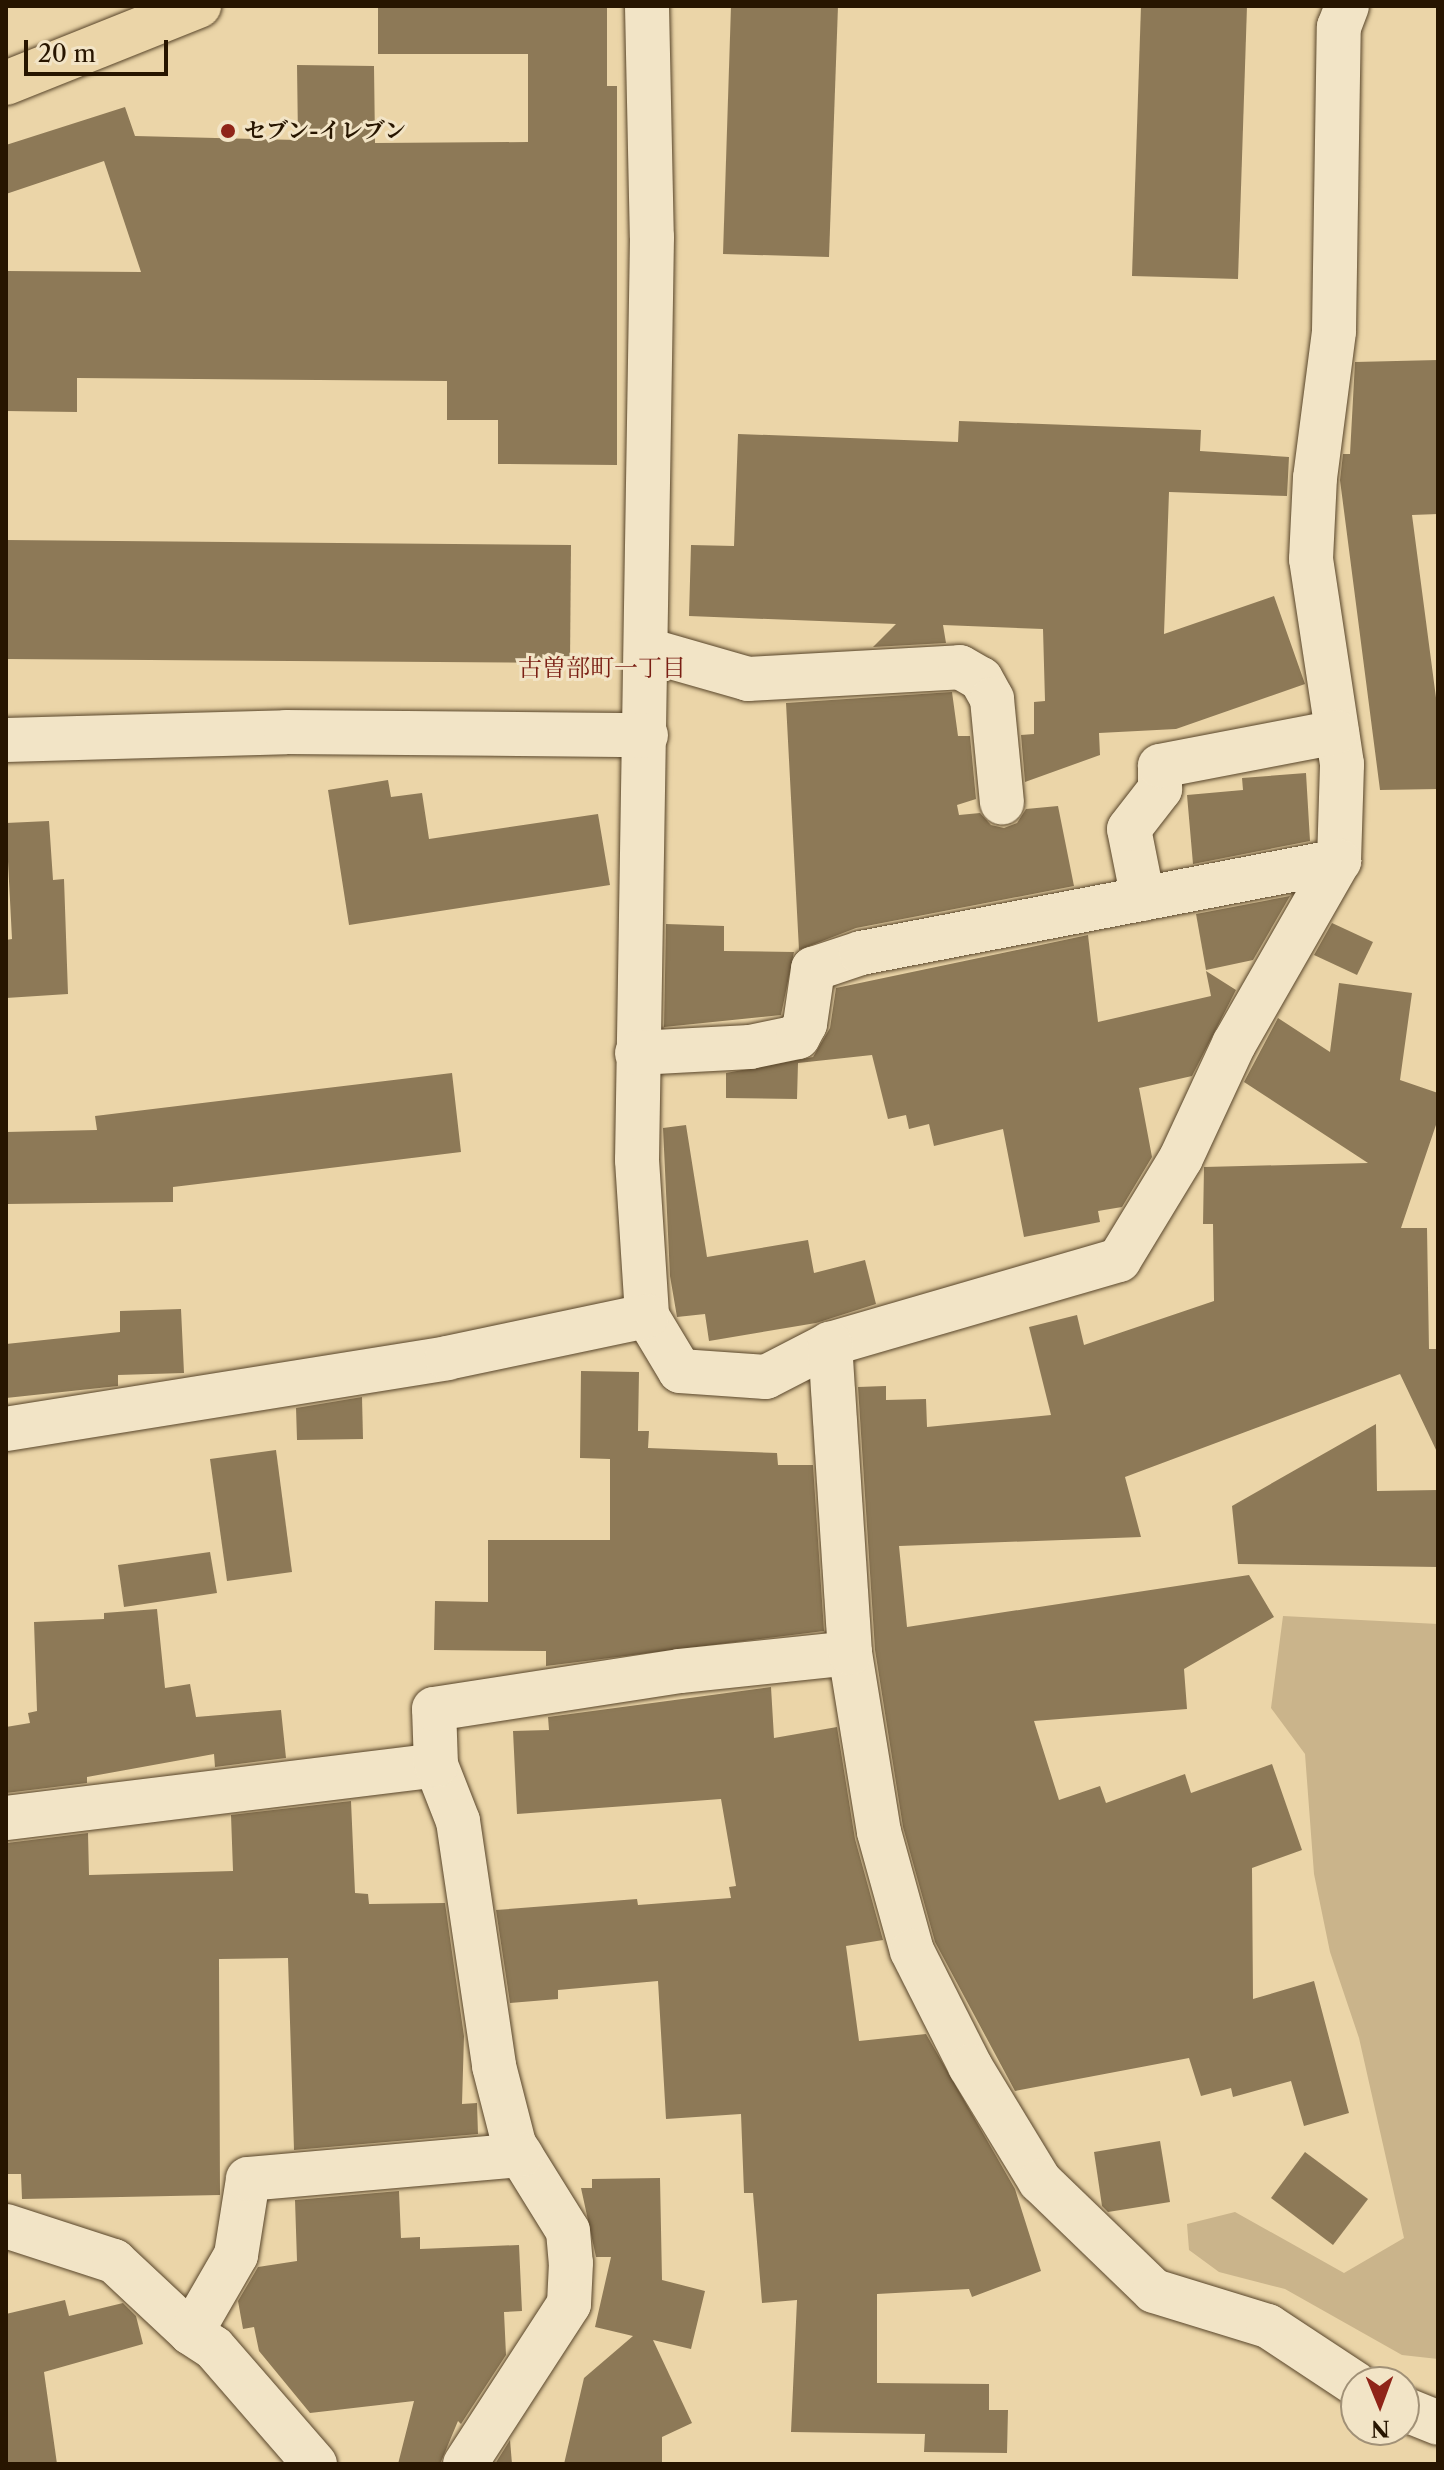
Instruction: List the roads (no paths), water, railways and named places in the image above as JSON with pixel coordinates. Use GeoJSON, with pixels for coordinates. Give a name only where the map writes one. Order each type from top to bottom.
{"type":"FeatureCollection","features":[{"type":"Feature","properties":{"kind":"main road"},"geometry":{"type":"LineString","coordinates":[[6,83],[199,6]]}},
{"type":"Feature","properties":{"kind":"street"},"geometry":{"type":"LineString","coordinates":[[647,6],[652,237],[646,735],[637,1053],[637,1160],[647,1316],[680,1371],[766,1377],[830,1344],[1119,1260],[1181,1158],[1234,1044],[1339,861],[1342,764],[1311,559],[1315,478],[1334,331],[1339,27],[1347,6]]}},
{"type":"Feature","properties":{"kind":"street"},"geometry":{"type":"LineString","coordinates":[[647,650],[748,679],[960,667],[981,679],[992,699],[1002,803]]}},
{"type":"Feature","properties":{"kind":"street"},"geometry":{"type":"LineString","coordinates":[[6,740],[286,732],[646,735]]}},
{"type":"Feature","properties":{"kind":"street"},"geometry":{"type":"LineString","coordinates":[[1143,899],[1129,829],[1160,789],[1160,766],[1337,732]]}},
{"type":"Feature","properties":{"kind":"street"},"geometry":{"type":"LineString","coordinates":[[637,1053],[750,1047],[798,1037],[805,1024],[813,969],[861,953],[1339,861]]}},
{"type":"Feature","properties":{"kind":"street"},"geometry":{"type":"LineString","coordinates":[[6,1429],[447,1358],[647,1316]]}},
{"type":"Feature","properties":{"kind":"street"},"geometry":{"type":"LineString","coordinates":[[830,1344],[850,1653],[879,1832],[912,1951],[970,2066],[1040,2181],[1154,2291],[1268,2326],[1340,2373]]}},
{"type":"Feature","properties":{"kind":"street"},"geometry":{"type":"LineString","coordinates":[[465,2464],[569,2304],[568,2231],[521,2155],[494,2066],[458,1821],[436,1765],[434,1709],[680,1671],[850,1653]]}},
{"type":"Feature","properties":{"kind":"street"},"geometry":{"type":"LineString","coordinates":[[6,1818],[436,1765]]}},
{"type":"Feature","properties":{"kind":"street"},"geometry":{"type":"LineString","coordinates":[[191,2333],[236,2255],[248,2179],[521,2155]]}},
{"type":"Feature","properties":{"kind":"street"},"geometry":{"type":"LineString","coordinates":[[6,2226],[114,2261],[191,2333],[214,2348],[315,2464]]}},
{"type":"Feature","properties":{"kind":"place","name":"セブン-イレブン"},"geometry":{"type":"Point","coordinates":[228,131]}},
{"type":"Feature","properties":{"kind":"district","name":"古曽部町一丁目"},"geometry":{"type":"Point","coordinates":[602,668]}}]}
